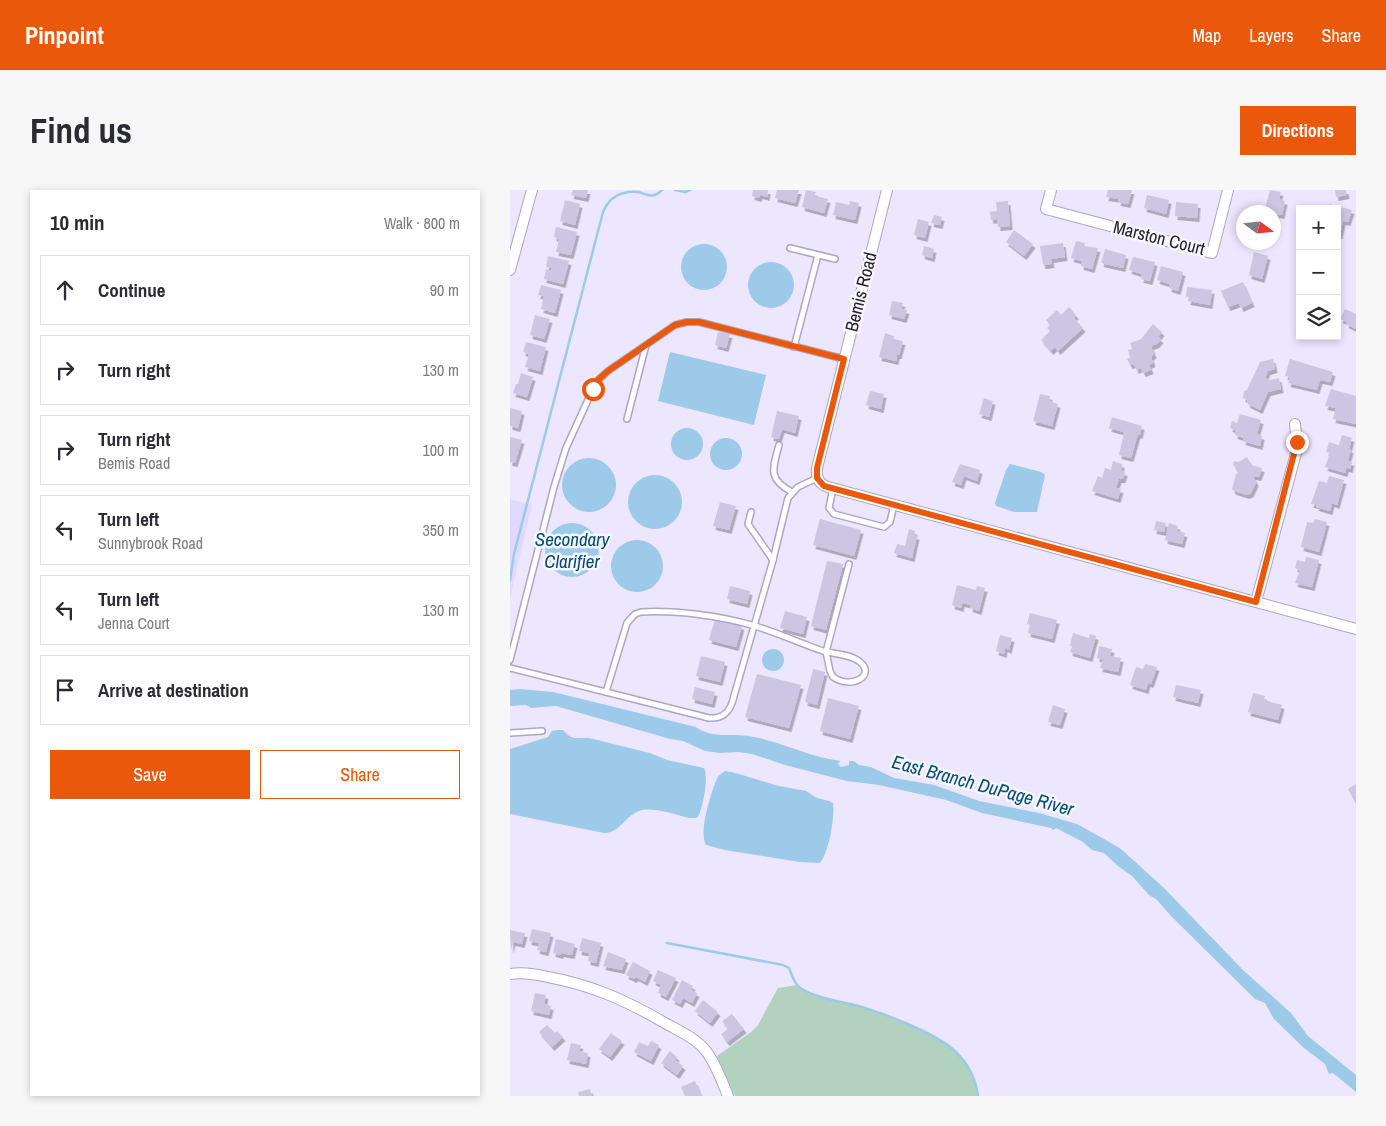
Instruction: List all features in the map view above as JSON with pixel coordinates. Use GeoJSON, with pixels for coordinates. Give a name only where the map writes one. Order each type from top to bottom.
{"type":"FeatureCollection","features":[{"type":"Feature","properties":{"kind":"street"},"geometry":{"type":"LineString","coordinates":[[510,270],[532,190]]}},
{"type":"Feature","properties":{"kind":"street","name":"Bemis Road"},"geometry":{"type":"LineString","coordinates":[[818,480],[817,468],[887,190]]}},
{"type":"Feature","properties":{"kind":"street","name":"Marston Court"},"geometry":{"type":"LineString","coordinates":[[1050,190],[1046,209],[1212,252],[1228,190]]}},
{"type":"Feature","properties":{"kind":"street"},"geometry":{"type":"LineString","coordinates":[[1256,602],[1296,453],[1295,424]]}},
{"type":"Feature","properties":{"kind":"street"},"geometry":{"type":"LineString","coordinates":[[818,480],[824,486],[1356,629]]}},
{"type":"Feature","properties":{"kind":"street"},"geometry":{"type":"LineString","coordinates":[[510,974],[534,974],[593,987],[617,997],[686,1034],[706,1051],[728,1096]]}},
{"type":"Feature","properties":{"kind":"lane"},"geometry":{"type":"LineString","coordinates":[[790,248],[835,260]]}},
{"type":"Feature","properties":{"kind":"lane"},"geometry":{"type":"LineString","coordinates":[[794,347],[818,255]]}},
{"type":"Feature","properties":{"kind":"lane"},"geometry":{"type":"LineString","coordinates":[[510,660],[554,487],[566,448],[598,380],[608,371],[675,325],[687,322],[699,322],[844,359]]}},
{"type":"Feature","properties":{"kind":"lane"},"geometry":{"type":"LineString","coordinates":[[627,419],[646,345]]}},
{"type":"Feature","properties":{"kind":"lane"},"geometry":{"type":"LineString","coordinates":[[779,445],[774,466],[774,477],[782,487],[792,492]]}},
{"type":"Feature","properties":{"kind":"lane"},"geometry":{"type":"LineString","coordinates":[[510,668],[709,718],[721,717],[730,709],[773,560],[785,506],[792,492],[798,487],[818,480]]}},
{"type":"Feature","properties":{"kind":"lane"},"geometry":{"type":"LineString","coordinates":[[833,488],[828,508],[834,514],[884,527],[890,522],[894,505]]}},
{"type":"Feature","properties":{"kind":"lane"},"geometry":{"type":"LineString","coordinates":[[751,512],[748,524],[773,560]]}},
{"type":"Feature","properties":{"kind":"lane"},"geometry":{"type":"LineString","coordinates":[[606,692],[627,623],[635,614],[647,612],[714,616],[754,626],[826,652],[859,661],[864,667],[864,671],[861,679],[854,683],[833,677],[826,652],[849,564]]}},
{"type":"Feature","properties":{"kind":"lane"},"geometry":{"type":"LineString","coordinates":[[510,733],[542,731]]}},
{"type":"Feature","properties":{"kind":"shaded area"},"geometry":{"type":"Polygon","coordinates":[[[510,499],[532,505],[510,598],[510,499]]]}},
{"type":"Feature","properties":{"kind":"green space"},"geometry":{"type":"Polygon","coordinates":[[[797,985],[820,996],[885,1015],[937,1038],[956,1052],[964,1061],[973,1078],[978,1096],[735,1096],[717,1056],[758,1025],[778,988],[797,985]]]}},
{"type":"Feature","properties":{"kind":"water"},"geometry":{"type":"Polygon","coordinates":[[[704,244],[717,248],[723,254],[727,267],[723,280],[717,286],[704,290],[691,286],[685,280],[681,267],[685,254],[691,248],[704,244]]]}},
{"type":"Feature","properties":{"kind":"water"},"geometry":{"type":"Polygon","coordinates":[[[771,262],[784,266],[790,272],[794,285],[790,298],[784,304],[771,308],[758,304],[752,298],[748,285],[752,272],[758,266],[771,262]]]}},
{"type":"Feature","properties":{"kind":"water"},"geometry":{"type":"Polygon","coordinates":[[[670,352],[766,375],[754,425],[658,401],[670,352]]]}},
{"type":"Feature","properties":{"kind":"water"},"geometry":{"type":"Polygon","coordinates":[[[687,428],[699,432],[703,444],[699,456],[687,460],[675,456],[671,444],[675,432],[687,428]]]}},
{"type":"Feature","properties":{"kind":"water"},"geometry":{"type":"Polygon","coordinates":[[[726,438],[732,439],[737,443],[741,448],[741,460],[737,465],[732,469],[726,470],[720,469],[715,465],[711,460],[710,454],[711,448],[715,443],[720,439],[726,438]]]}},
{"type":"Feature","properties":{"kind":"water","name":"Secondary Clarifier"},"geometry":{"type":"Polygon","coordinates":[[[589,458],[599,460],[608,466],[614,475],[616,485],[614,495],[608,504],[599,510],[589,512],[579,510],[570,504],[564,495],[562,485],[564,475],[570,466],[579,460],[589,458]]]}},
{"type":"Feature","properties":{"kind":"water"},"geometry":{"type":"Polygon","coordinates":[[[1010,464],[1041,472],[1045,475],[1037,512],[1014,512],[996,506],[995,503],[1006,470],[1010,464]]]}},
{"type":"Feature","properties":{"kind":"water"},"geometry":{"type":"Polygon","coordinates":[[[655,475],[665,477],[674,483],[680,492],[682,502],[680,512],[674,521],[665,527],[655,529],[645,527],[636,521],[630,512],[628,502],[630,492],[636,483],[645,477],[655,475]]]}},
{"type":"Feature","properties":{"kind":"water","name":"Secondary Clarifier"},"geometry":{"type":"Polygon","coordinates":[[[572,523],[582,525],[591,531],[597,540],[599,550],[597,560],[591,569],[582,575],[572,577],[562,575],[553,569],[547,560],[545,550],[547,540],[553,531],[562,525],[572,523]]]}},
{"type":"Feature","properties":{"kind":"water"},"geometry":{"type":"Polygon","coordinates":[[[637,540],[647,542],[655,548],[661,556],[663,566],[661,576],[655,584],[647,590],[637,592],[627,590],[619,584],[613,576],[611,566],[613,556],[619,548],[627,542],[637,540]]]}},
{"type":"Feature","properties":{"kind":"water"},"geometry":{"type":"Polygon","coordinates":[[[773,649],[781,652],[784,660],[781,668],[773,671],[765,668],[762,660],[765,652],[773,649]]]}},
{"type":"Feature","properties":{"kind":"water"},"geometry":{"type":"Polygon","coordinates":[[[510,690],[553,692],[696,727],[708,733],[761,738],[817,756],[840,761],[838,764],[841,767],[849,765],[849,761],[854,761],[859,765],[871,767],[894,778],[934,785],[979,801],[1039,813],[1077,824],[1121,849],[1164,888],[1243,970],[1291,1013],[1308,1036],[1356,1075],[1356,1092],[1333,1073],[1329,1074],[1325,1064],[1304,1048],[1274,1019],[1265,1003],[1255,999],[1132,876],[1104,853],[1092,850],[1083,842],[1056,828],[1053,830],[982,813],[946,800],[906,791],[847,781],[785,765],[752,754],[705,751],[683,741],[670,739],[556,706],[531,708],[526,705],[510,706],[510,690]]]}},
{"type":"Feature","properties":{"kind":"water"},"geometry":{"type":"Polygon","coordinates":[[[563,730],[574,738],[589,738],[650,753],[667,760],[704,768],[706,778],[705,792],[698,817],[689,818],[664,812],[644,810],[634,813],[614,830],[604,833],[510,814],[510,749],[548,737],[552,731],[563,730]]]}},
{"type":"Feature","properties":{"kind":"water"},"geometry":{"type":"Polygon","coordinates":[[[725,771],[779,786],[806,791],[817,798],[833,803],[831,834],[820,863],[800,862],[725,850],[706,845],[704,839],[705,821],[712,790],[718,776],[725,771]]]}},
{"type":"Feature","properties":{"kind":"building"},"geometry":{"type":"Polygon","coordinates":[[[573,190],[588,190],[586,198],[571,195],[573,190]]]}},
{"type":"Feature","properties":{"kind":"building"},"geometry":{"type":"Polygon","coordinates":[[[753,190],[768,190],[767,197],[760,195],[759,198],[752,196],[753,190]]]}},
{"type":"Feature","properties":{"kind":"building"},"geometry":{"type":"Polygon","coordinates":[[[777,190],[799,190],[795,203],[775,198],[777,190]]]}},
{"type":"Feature","properties":{"kind":"building"},"geometry":{"type":"Polygon","coordinates":[[[806,190],[816,192],[814,196],[828,199],[824,213],[802,207],[806,190]]]}},
{"type":"Feature","properties":{"kind":"building"},"geometry":{"type":"Polygon","coordinates":[[[1108,190],[1132,190],[1128,204],[1118,202],[1119,199],[1106,197],[1108,190]]]}},
{"type":"Feature","properties":{"kind":"building"},"geometry":{"type":"Polygon","coordinates":[[[1270,190],[1281,192],[1279,199],[1285,201],[1282,215],[1281,205],[1266,205],[1270,190]]]}},
{"type":"Feature","properties":{"kind":"building"},"geometry":{"type":"Polygon","coordinates":[[[1335,190],[1346,190],[1347,195],[1336,197],[1335,190]]]}},
{"type":"Feature","properties":{"kind":"building"},"geometry":{"type":"Polygon","coordinates":[[[1147,195],[1169,200],[1166,214],[1144,208],[1147,195]]]}},
{"type":"Feature","properties":{"kind":"building"},"geometry":{"type":"Polygon","coordinates":[[[565,200],[580,204],[575,225],[560,221],[565,200]]]}},
{"type":"Feature","properties":{"kind":"building"},"geometry":{"type":"Polygon","coordinates":[[[850,201],[859,203],[855,220],[833,215],[836,202],[849,205],[850,201]]]}},
{"type":"Feature","properties":{"kind":"building"},"geometry":{"type":"Polygon","coordinates":[[[1008,201],[1010,226],[998,227],[997,219],[991,220],[990,212],[997,211],[996,202],[1008,201]]]}},
{"type":"Feature","properties":{"kind":"building"},"geometry":{"type":"Polygon","coordinates":[[[1176,202],[1198,204],[1197,218],[1175,216],[1176,202]]]}},
{"type":"Feature","properties":{"kind":"building"},"geometry":{"type":"Polygon","coordinates":[[[1341,207],[1352,210],[1348,222],[1343,221],[1341,230],[1341,207]]]}},
{"type":"Feature","properties":{"kind":"building"},"geometry":{"type":"Polygon","coordinates":[[[934,215],[942,217],[940,225],[931,223],[934,215]]]}},
{"type":"Feature","properties":{"kind":"building"},"geometry":{"type":"Polygon","coordinates":[[[918,219],[929,222],[925,238],[914,235],[918,219]]]}},
{"type":"Feature","properties":{"kind":"building"},"geometry":{"type":"Polygon","coordinates":[[[556,227],[577,232],[571,255],[556,252],[559,239],[554,237],[556,227]]]}},
{"type":"Feature","properties":{"kind":"building"},"geometry":{"type":"Polygon","coordinates":[[[1014,230],[1033,244],[1024,256],[1006,242],[1014,230]]]}},
{"type":"Feature","properties":{"kind":"building"},"geometry":{"type":"Polygon","coordinates":[[[1076,241],[1085,243],[1084,246],[1098,248],[1092,269],[1081,266],[1082,261],[1071,258],[1076,241]]]}},
{"type":"Feature","properties":{"kind":"building"},"geometry":{"type":"Polygon","coordinates":[[[1063,243],[1065,257],[1051,259],[1052,264],[1043,265],[1040,246],[1063,243]]]}},
{"type":"Feature","properties":{"kind":"building"},"geometry":{"type":"Polygon","coordinates":[[[924,246],[934,249],[932,258],[922,255],[924,246]]]}},
{"type":"Feature","properties":{"kind":"building"},"geometry":{"type":"Polygon","coordinates":[[[1105,249],[1126,255],[1123,268],[1101,263],[1105,249]]]}},
{"type":"Feature","properties":{"kind":"building"},"geometry":{"type":"Polygon","coordinates":[[[1254,252],[1268,256],[1262,279],[1249,275],[1254,252]]]}},
{"type":"Feature","properties":{"kind":"building"},"geometry":{"type":"Polygon","coordinates":[[[548,256],[569,261],[563,284],[544,279],[546,269],[551,271],[551,268],[546,267],[548,256]]]}},
{"type":"Feature","properties":{"kind":"building"},"geometry":{"type":"Polygon","coordinates":[[[1133,257],[1155,262],[1150,281],[1141,279],[1142,274],[1129,270],[1133,257]]]}},
{"type":"Feature","properties":{"kind":"building"},"geometry":{"type":"Polygon","coordinates":[[[1161,266],[1183,272],[1178,291],[1169,288],[1170,284],[1157,280],[1161,266]]]}},
{"type":"Feature","properties":{"kind":"building"},"geometry":{"type":"Polygon","coordinates":[[[1243,282],[1252,303],[1241,308],[1239,303],[1228,307],[1221,291],[1243,282]]]}},
{"type":"Feature","properties":{"kind":"building"},"geometry":{"type":"Polygon","coordinates":[[[541,285],[561,290],[555,313],[541,309],[544,296],[538,295],[541,285]]]}},
{"type":"Feature","properties":{"kind":"building"},"geometry":{"type":"Polygon","coordinates":[[[1187,287],[1212,290],[1210,305],[1188,301],[1189,297],[1186,297],[1187,287]]]}},
{"type":"Feature","properties":{"kind":"building"},"geometry":{"type":"Polygon","coordinates":[[[892,301],[903,303],[901,309],[907,310],[904,319],[889,315],[892,301]]]}},
{"type":"Feature","properties":{"kind":"building"},"geometry":{"type":"Polygon","coordinates":[[[1069,307],[1076,315],[1074,318],[1083,328],[1058,351],[1055,347],[1051,351],[1041,340],[1050,331],[1047,328],[1050,325],[1046,320],[1057,310],[1061,315],[1069,307]]]}},
{"type":"Feature","properties":{"kind":"building"},"geometry":{"type":"Polygon","coordinates":[[[1345,309],[1356,314],[1356,329],[1346,324],[1347,322],[1341,319],[1345,309]]]}},
{"type":"Feature","properties":{"kind":"building"},"geometry":{"type":"Polygon","coordinates":[[[535,315],[550,319],[544,339],[530,335],[535,315]]]}},
{"type":"Feature","properties":{"kind":"building"},"geometry":{"type":"Polygon","coordinates":[[[1153,324],[1162,332],[1158,337],[1161,339],[1157,344],[1151,346],[1154,354],[1151,357],[1153,363],[1149,365],[1151,370],[1143,373],[1141,368],[1136,370],[1134,364],[1130,365],[1127,359],[1130,358],[1128,350],[1132,349],[1130,343],[1141,339],[1153,324]]]}},
{"type":"Feature","properties":{"kind":"building"},"geometry":{"type":"Polygon","coordinates":[[[718,332],[730,334],[726,348],[715,345],[718,332]]]}},
{"type":"Feature","properties":{"kind":"building"},"geometry":{"type":"Polygon","coordinates":[[[885,333],[894,336],[894,339],[903,341],[896,361],[879,357],[885,333]]]}},
{"type":"Feature","properties":{"kind":"building"},"geometry":{"type":"Polygon","coordinates":[[[526,342],[546,347],[540,371],[525,367],[529,354],[523,352],[526,342]]]}},
{"type":"Feature","properties":{"kind":"building"},"geometry":{"type":"Polygon","coordinates":[[[1273,359],[1275,369],[1268,371],[1265,378],[1270,380],[1279,378],[1281,389],[1268,392],[1260,410],[1248,404],[1247,400],[1243,398],[1244,391],[1247,390],[1260,362],[1273,359]]]}},
{"type":"Feature","properties":{"kind":"building"},"geometry":{"type":"Polygon","coordinates":[[[1290,359],[1333,372],[1330,382],[1320,380],[1317,390],[1288,383],[1290,377],[1285,376],[1290,359]]]}},
{"type":"Feature","properties":{"kind":"building"},"geometry":{"type":"Polygon","coordinates":[[[521,373],[533,377],[527,397],[513,393],[521,373]]]}},
{"type":"Feature","properties":{"kind":"building"},"geometry":{"type":"Polygon","coordinates":[[[1331,389],[1356,396],[1356,424],[1333,419],[1336,408],[1325,406],[1331,389]]]}},
{"type":"Feature","properties":{"kind":"building"},"geometry":{"type":"Polygon","coordinates":[[[870,391],[884,394],[881,409],[866,405],[870,391]]]}},
{"type":"Feature","properties":{"kind":"building"},"geometry":{"type":"Polygon","coordinates":[[[1040,394],[1050,396],[1049,401],[1058,404],[1052,426],[1033,421],[1040,394]]]}},
{"type":"Feature","properties":{"kind":"building"},"geometry":{"type":"Polygon","coordinates":[[[984,398],[993,401],[989,417],[979,414],[984,398]]]}},
{"type":"Feature","properties":{"kind":"building"},"geometry":{"type":"Polygon","coordinates":[[[510,408],[522,411],[518,428],[510,426],[510,408]]]}},
{"type":"Feature","properties":{"kind":"building"},"geometry":{"type":"Polygon","coordinates":[[[777,411],[799,416],[795,433],[782,429],[779,439],[771,437],[777,411]]]}},
{"type":"Feature","properties":{"kind":"building"},"geometry":{"type":"Polygon","coordinates":[[[1240,414],[1261,420],[1257,434],[1262,436],[1260,446],[1243,441],[1244,438],[1235,435],[1236,430],[1230,428],[1232,421],[1237,423],[1240,414]]]}},
{"type":"Feature","properties":{"kind":"building"},"geometry":{"type":"Polygon","coordinates":[[[1112,417],[1142,426],[1131,458],[1119,455],[1124,432],[1109,428],[1112,417]]]}},
{"type":"Feature","properties":{"kind":"building"},"geometry":{"type":"Polygon","coordinates":[[[1342,435],[1352,438],[1348,461],[1352,462],[1350,469],[1346,468],[1345,473],[1325,467],[1330,453],[1326,452],[1329,442],[1339,445],[1342,435]]]}},
{"type":"Feature","properties":{"kind":"building"},"geometry":{"type":"Polygon","coordinates":[[[510,437],[522,440],[515,463],[510,462],[510,437]]]}},
{"type":"Feature","properties":{"kind":"building"},"geometry":{"type":"Polygon","coordinates":[[[1247,457],[1251,465],[1262,468],[1259,477],[1253,476],[1256,482],[1251,493],[1247,495],[1232,489],[1236,474],[1238,473],[1233,464],[1234,461],[1238,462],[1247,457]]]}},
{"type":"Feature","properties":{"kind":"building"},"geometry":{"type":"Polygon","coordinates":[[[1113,461],[1122,464],[1121,471],[1125,472],[1123,479],[1119,479],[1116,488],[1121,489],[1118,499],[1092,491],[1098,476],[1102,478],[1105,468],[1111,470],[1113,461]]]}},
{"type":"Feature","properties":{"kind":"building"},"geometry":{"type":"Polygon","coordinates":[[[960,464],[980,470],[977,481],[964,476],[961,485],[952,482],[960,464]]]}},
{"type":"Feature","properties":{"kind":"building"},"geometry":{"type":"Polygon","coordinates":[[[1329,476],[1344,480],[1337,505],[1332,503],[1330,511],[1311,504],[1319,481],[1327,483],[1329,476]]]}},
{"type":"Feature","properties":{"kind":"building"},"geometry":{"type":"Polygon","coordinates":[[[720,502],[736,506],[729,530],[713,526],[720,502]]]}},
{"type":"Feature","properties":{"kind":"building"},"geometry":{"type":"Polygon","coordinates":[[[820,519],[861,530],[854,556],[813,545],[820,519]]]}},
{"type":"Feature","properties":{"kind":"building"},"geometry":{"type":"Polygon","coordinates":[[[1315,519],[1327,522],[1319,552],[1301,547],[1307,522],[1313,523],[1315,519]]]}},
{"type":"Feature","properties":{"kind":"building"},"geometry":{"type":"Polygon","coordinates":[[[1156,521],[1166,523],[1164,532],[1154,530],[1156,521]]]}},
{"type":"Feature","properties":{"kind":"building"},"geometry":{"type":"Polygon","coordinates":[[[1169,523],[1178,526],[1177,531],[1185,533],[1182,544],[1165,540],[1169,523]]]}},
{"type":"Feature","properties":{"kind":"building"},"geometry":{"type":"Polygon","coordinates":[[[909,529],[915,531],[914,535],[917,536],[912,558],[894,553],[897,544],[905,546],[909,529]]]}},
{"type":"Feature","properties":{"kind":"building"},"geometry":{"type":"Polygon","coordinates":[[[1306,557],[1319,560],[1312,587],[1295,583],[1300,570],[1295,568],[1297,560],[1305,562],[1306,557]]]}},
{"type":"Feature","properties":{"kind":"building"},"geometry":{"type":"Polygon","coordinates":[[[827,561],[843,564],[826,630],[811,626],[827,561]]]}},
{"type":"Feature","properties":{"kind":"building"},"geometry":{"type":"Polygon","coordinates":[[[957,585],[976,590],[977,586],[985,588],[979,611],[970,608],[971,605],[962,603],[961,608],[952,605],[957,585]]]}},
{"type":"Feature","properties":{"kind":"building"},"geometry":{"type":"Polygon","coordinates":[[[730,586],[750,591],[747,604],[727,599],[730,586]]]}},
{"type":"Feature","properties":{"kind":"building"},"geometry":{"type":"Polygon","coordinates":[[[785,611],[807,617],[803,634],[780,628],[785,611]]]}},
{"type":"Feature","properties":{"kind":"building"},"geometry":{"type":"Polygon","coordinates":[[[1030,613],[1057,620],[1052,639],[1028,633],[1030,625],[1027,624],[1030,613]]]}},
{"type":"Feature","properties":{"kind":"building"},"geometry":{"type":"Polygon","coordinates":[[[715,619],[742,626],[736,647],[709,640],[715,619]]]}},
{"type":"Feature","properties":{"kind":"building"},"geometry":{"type":"Polygon","coordinates":[[[1073,633],[1089,638],[1090,634],[1096,636],[1090,658],[1070,652],[1073,633]]]}},
{"type":"Feature","properties":{"kind":"building"},"geometry":{"type":"Polygon","coordinates":[[[1000,635],[1012,638],[1009,650],[1005,648],[1004,654],[996,651],[1000,635]]]}},
{"type":"Feature","properties":{"kind":"building"},"geometry":{"type":"Polygon","coordinates":[[[1099,646],[1112,649],[1110,656],[1121,658],[1118,672],[1100,668],[1103,659],[1097,658],[1099,646]]]}},
{"type":"Feature","properties":{"kind":"building"},"geometry":{"type":"Polygon","coordinates":[[[701,656],[725,662],[720,682],[696,676],[701,656]]]}},
{"type":"Feature","properties":{"kind":"building"},"geometry":{"type":"Polygon","coordinates":[[[1145,664],[1157,667],[1151,684],[1148,683],[1146,690],[1130,685],[1136,667],[1143,669],[1145,664]]]}},
{"type":"Feature","properties":{"kind":"building"},"geometry":{"type":"Polygon","coordinates":[[[813,669],[825,672],[817,705],[805,702],[813,669]]]}},
{"type":"Feature","properties":{"kind":"building"},"geometry":{"type":"Polygon","coordinates":[[[757,674],[801,685],[789,728],[745,717],[757,674]]]}},
{"type":"Feature","properties":{"kind":"building"},"geometry":{"type":"Polygon","coordinates":[[[1176,685],[1201,690],[1198,703],[1173,697],[1176,685]]]}},
{"type":"Feature","properties":{"kind":"building"},"geometry":{"type":"Polygon","coordinates":[[[695,687],[715,692],[712,704],[692,699],[695,687]]]}},
{"type":"Feature","properties":{"kind":"building"},"geometry":{"type":"Polygon","coordinates":[[[1253,693],[1265,696],[1264,700],[1282,705],[1278,720],[1248,712],[1253,693]]]}},
{"type":"Feature","properties":{"kind":"building"},"geometry":{"type":"Polygon","coordinates":[[[828,698],[859,706],[850,739],[820,731],[828,698]]]}},
{"type":"Feature","properties":{"kind":"building"},"geometry":{"type":"Polygon","coordinates":[[[1053,705],[1065,709],[1060,725],[1048,722],[1053,705]]]}},
{"type":"Feature","properties":{"kind":"building"},"geometry":{"type":"Polygon","coordinates":[[[1356,784],[1356,804],[1348,789],[1356,784]]]}},
{"type":"Feature","properties":{"kind":"building"},"geometry":{"type":"Polygon","coordinates":[[[532,929],[551,933],[546,952],[537,950],[539,943],[529,941],[532,929]]]}},
{"type":"Feature","properties":{"kind":"building"},"geometry":{"type":"Polygon","coordinates":[[[510,930],[525,933],[522,944],[513,942],[511,950],[510,930]]]}},
{"type":"Feature","properties":{"kind":"building"},"geometry":{"type":"Polygon","coordinates":[[[582,938],[601,943],[596,963],[588,961],[589,953],[579,951],[582,938]]]}},
{"type":"Feature","properties":{"kind":"building"},"geometry":{"type":"Polygon","coordinates":[[[556,939],[575,944],[572,955],[553,953],[556,939]]]}},
{"type":"Feature","properties":{"kind":"building"},"geometry":{"type":"Polygon","coordinates":[[[608,952],[626,959],[622,970],[603,966],[608,952]]]}},
{"type":"Feature","properties":{"kind":"building"},"geometry":{"type":"Polygon","coordinates":[[[633,962],[650,971],[645,982],[636,977],[634,979],[626,975],[633,962]]]}},
{"type":"Feature","properties":{"kind":"building"},"geometry":{"type":"Polygon","coordinates":[[[658,970],[676,978],[666,997],[658,993],[661,985],[653,981],[658,970]]]}},
{"type":"Feature","properties":{"kind":"building"},"geometry":{"type":"Polygon","coordinates":[[[682,980],[693,986],[691,990],[697,993],[692,1003],[683,998],[680,1004],[672,1000],[682,980]]]}},
{"type":"Feature","properties":{"kind":"building"},"geometry":{"type":"Polygon","coordinates":[[[535,993],[546,995],[544,1004],[551,1006],[549,1015],[531,1011],[535,993]]]}},
{"type":"Feature","properties":{"kind":"building"},"geometry":{"type":"Polygon","coordinates":[[[703,1000],[718,1012],[710,1023],[695,1011],[703,1000]]]}},
{"type":"Feature","properties":{"kind":"building"},"geometry":{"type":"Polygon","coordinates":[[[732,1014],[744,1029],[727,1042],[721,1034],[728,1029],[722,1021],[732,1014]]]}},
{"type":"Feature","properties":{"kind":"building"},"geometry":{"type":"Polygon","coordinates":[[[547,1025],[555,1033],[557,1031],[563,1037],[552,1047],[539,1032],[547,1025]]]}},
{"type":"Feature","properties":{"kind":"building"},"geometry":{"type":"Polygon","coordinates":[[[611,1033],[622,1041],[610,1057],[599,1049],[611,1033]]]}},
{"type":"Feature","properties":{"kind":"building"},"geometry":{"type":"Polygon","coordinates":[[[651,1041],[659,1045],[651,1061],[634,1052],[639,1042],[648,1046],[651,1041]]]}},
{"type":"Feature","properties":{"kind":"building"},"geometry":{"type":"Polygon","coordinates":[[[571,1043],[581,1045],[579,1051],[588,1053],[586,1064],[567,1060],[571,1043]]]}},
{"type":"Feature","properties":{"kind":"building"},"geometry":{"type":"Polygon","coordinates":[[[670,1051],[677,1057],[675,1060],[683,1066],[677,1075],[661,1063],[670,1051]]]}},
{"type":"Feature","properties":{"kind":"building"},"geometry":{"type":"Polygon","coordinates":[[[695,1081],[701,1096],[685,1096],[681,1087],[695,1081]]]}},
{"type":"Feature","properties":{"kind":"building"},"geometry":{"type":"Polygon","coordinates":[[[590,1089],[592,1096],[579,1096],[578,1092],[590,1089]]]}},
{"type":"Feature","properties":{"kind":"waterway"},"geometry":{"type":"LineString","coordinates":[[510,580],[514,554],[603,212],[609,202],[622,193],[639,192],[653,196],[662,190]]}},
{"type":"Feature","properties":{"kind":"waterway"},"geometry":{"type":"LineString","coordinates":[[675,190],[685,192],[690,190]]}},
{"type":"Feature","properties":{"kind":"waterway"},"geometry":{"type":"LineString","coordinates":[[667,943],[783,965],[789,968],[797,985],[808,992],[876,1012],[922,1030],[956,1052],[968,1067],[978,1096]]}},
{"type":"Feature","properties":{"kind":"route"},"geometry":{"type":"LineString","coordinates":[[593,389],[598,380],[608,371],[675,325],[687,322],[699,322],[844,359],[817,468],[817,478],[824,486],[1256,602],[1296,453],[1297,442]]}},
{"type":"Feature","properties":{"kind":"water label","name":"East Branch DuPage River"},"geometry":{"type":"Point","coordinates":[983,785]}}]}
